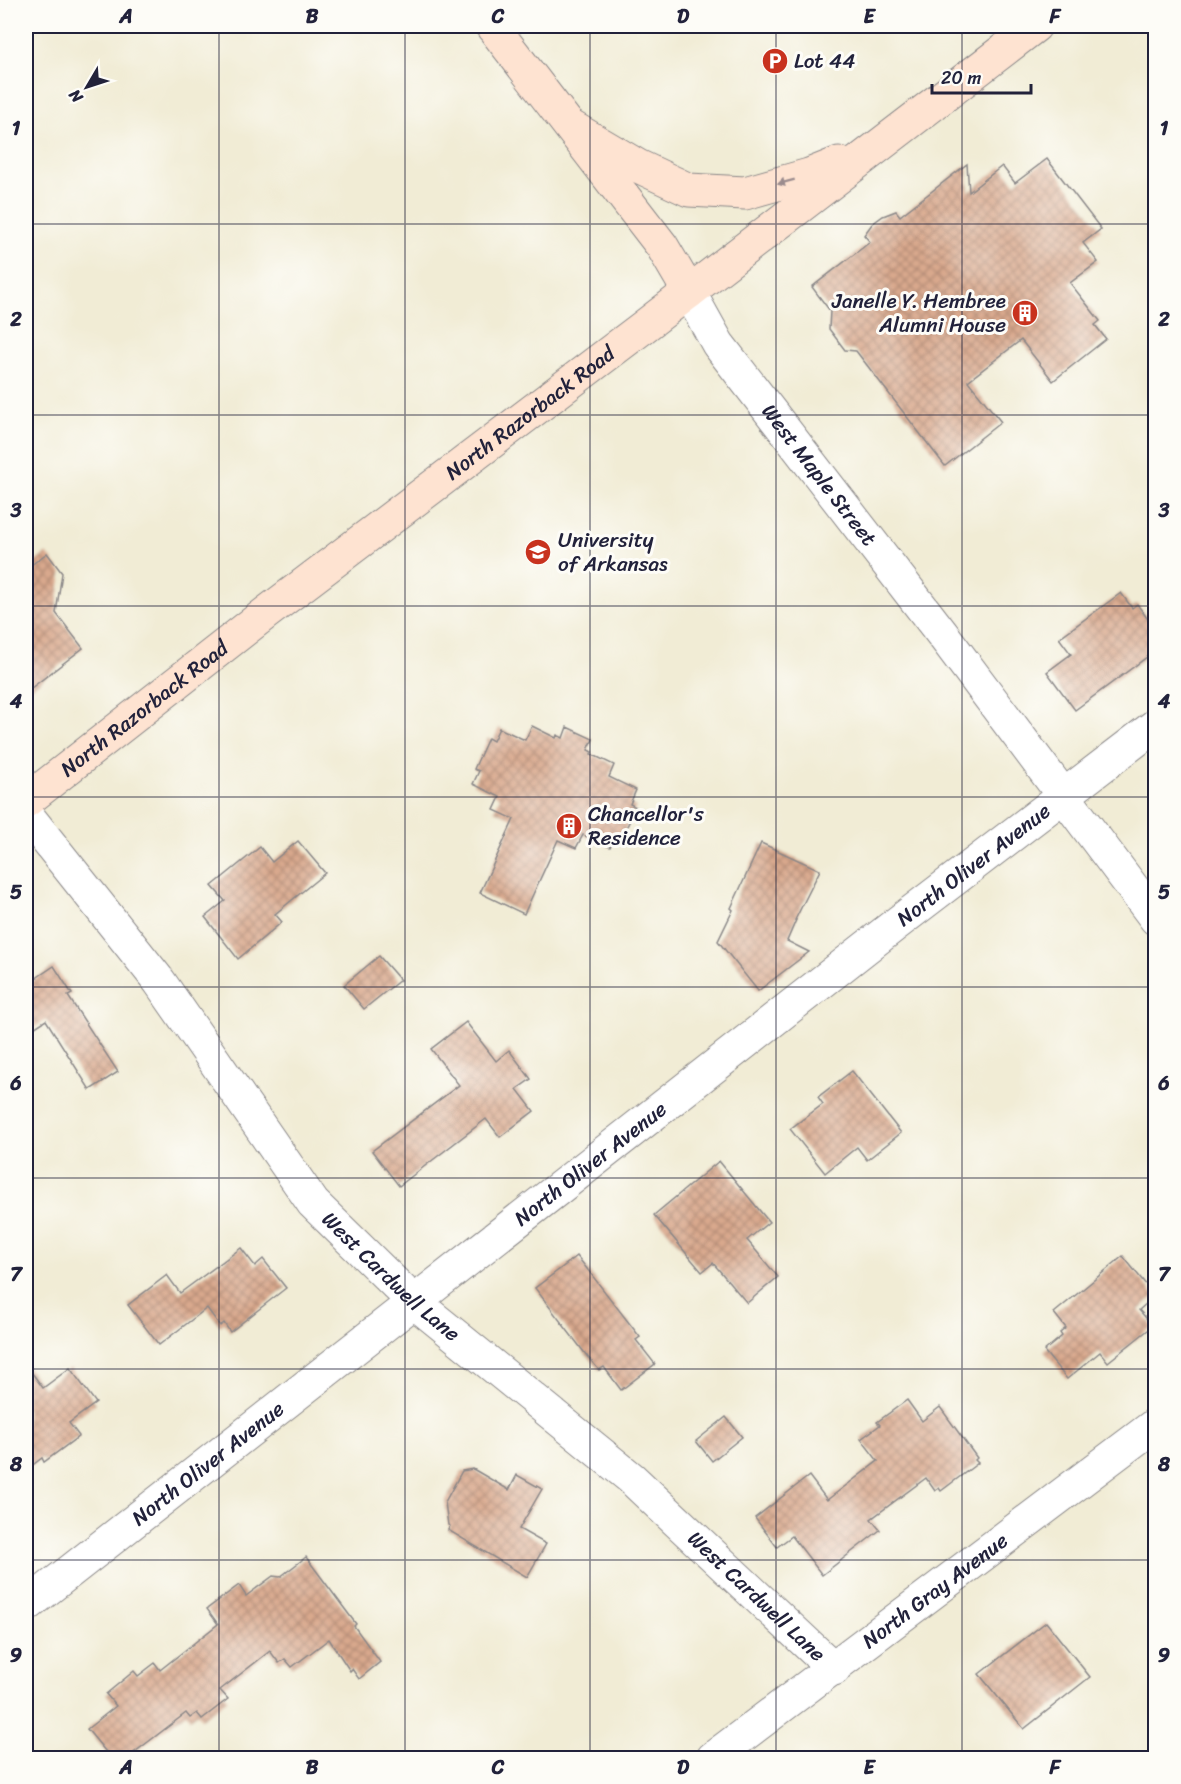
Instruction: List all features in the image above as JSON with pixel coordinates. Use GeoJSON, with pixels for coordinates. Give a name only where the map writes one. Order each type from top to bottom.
{"type":"FeatureCollection","features":[{"type":"Feature","properties":{"kind":"main road","name":"West Maple Street"},"geometry":{"type":"LineString","coordinates":[[492,26],[662,246],[689,292]]}},
{"type":"Feature","properties":{"kind":"main road","name":"North Razorback Road"},"geometry":{"type":"LineString","coordinates":[[26,801],[266,613],[1035,26]]}},
{"type":"Feature","properties":{"kind":"main road"},"geometry":{"type":"LineString","coordinates":[[570,126],[638,166],[688,190],[745,193],[809,175],[879,145]]}},
{"type":"Feature","properties":{"kind":"street","name":"West Maple Street"},"geometry":{"type":"LineString","coordinates":[[689,292],[718,344],[937,627],[1155,920]]}},
{"type":"Feature","properties":{"kind":"street","name":"North Oliver Avenue"},"geometry":{"type":"LineString","coordinates":[[26,1606],[887,930],[1155,725]]}},
{"type":"Feature","properties":{"kind":"street","name":"West Cardwell Lane"},"geometry":{"type":"LineString","coordinates":[[26,814],[159,981],[313,1203],[414,1302],[631,1478],[834,1669]]}},
{"type":"Feature","properties":{"kind":"street","name":"North Gray Avenue"},"geometry":{"type":"LineString","coordinates":[[713,1758],[834,1669],[1155,1424]]}},
{"type":"Feature","properties":{"kind":"building","name":"Janelle Y. Hembree Alumni House"},"geometry":{"type":"Polygon","coordinates":[[[1047,159],[1101,229],[1083,243],[1098,262],[1070,283],[1100,321],[1095,325],[1106,339],[1053,381],[1021,340],[968,381],[1001,422],[945,466],[856,351],[845,350],[829,329],[830,311],[812,287],[870,242],[864,235],[872,224],[896,211],[900,216],[967,164],[969,192],[1002,166],[1015,183],[1047,159]]]}},
{"type":"Feature","properties":{"kind":"building"},"geometry":{"type":"Polygon","coordinates":[[[47,553],[62,573],[56,613],[83,648],[26,692],[26,569],[47,553]]]}},
{"type":"Feature","properties":{"kind":"building"},"geometry":{"type":"Polygon","coordinates":[[[1121,593],[1132,608],[1137,604],[1155,629],[1155,651],[1075,710],[1047,672],[1071,654],[1059,638],[1121,593]]]}},
{"type":"Feature","properties":{"kind":"building","name":"Chancellor's Residence"},"geometry":{"type":"Polygon","coordinates":[[[532,726],[556,738],[557,735],[563,738],[567,727],[593,739],[588,750],[592,752],[591,754],[614,765],[609,777],[636,790],[630,804],[636,807],[622,837],[616,834],[610,847],[583,835],[576,848],[558,840],[524,914],[480,893],[514,819],[494,810],[500,797],[473,784],[479,771],[474,769],[488,738],[493,741],[499,728],[525,740],[532,726]]]}},
{"type":"Feature","properties":{"kind":"building"},"geometry":{"type":"Polygon","coordinates":[[[298,841],[325,873],[275,914],[282,922],[238,959],[205,917],[225,901],[212,886],[260,847],[272,862],[298,841]]]}},
{"type":"Feature","properties":{"kind":"building"},"geometry":{"type":"Polygon","coordinates":[[[761,843],[820,870],[787,941],[809,952],[758,991],[718,941],[761,843]]]}},
{"type":"Feature","properties":{"kind":"building"},"geometry":{"type":"Polygon","coordinates":[[[379,956],[400,980],[364,1009],[344,985],[379,956]]]}},
{"type":"Feature","properties":{"kind":"building"},"geometry":{"type":"Polygon","coordinates":[[[54,966],[72,994],[68,996],[118,1072],[90,1090],[46,1020],[26,1033],[26,985],[54,966]]]}},
{"type":"Feature","properties":{"kind":"building"},"geometry":{"type":"Polygon","coordinates":[[[466,1022],[496,1061],[509,1050],[531,1079],[517,1089],[534,1111],[500,1137],[486,1119],[399,1186],[372,1151],[459,1085],[431,1049],[466,1022]]]}},
{"type":"Feature","properties":{"kind":"building"},"geometry":{"type":"Polygon","coordinates":[[[852,1071],[901,1133],[867,1160],[857,1147],[825,1173],[790,1129],[823,1104],[818,1097],[852,1071]]]}},
{"type":"Feature","properties":{"kind":"building"},"geometry":{"type":"Polygon","coordinates":[[[719,1161],[769,1222],[747,1240],[778,1277],[747,1303],[713,1263],[702,1272],[654,1215],[719,1161]]]}},
{"type":"Feature","properties":{"kind":"building"},"geometry":{"type":"Polygon","coordinates":[[[241,1248],[255,1266],[263,1259],[286,1288],[230,1332],[224,1323],[220,1326],[207,1308],[159,1345],[128,1305],[167,1275],[180,1293],[241,1248]]]}},
{"type":"Feature","properties":{"kind":"building"},"geometry":{"type":"Polygon","coordinates":[[[577,1256],[640,1337],[636,1340],[655,1364],[621,1390],[604,1367],[599,1370],[587,1356],[535,1288],[577,1256]]]}},
{"type":"Feature","properties":{"kind":"building"},"geometry":{"type":"Polygon","coordinates":[[[1123,1256],[1155,1296],[1139,1310],[1153,1326],[1108,1362],[1100,1352],[1067,1379],[1044,1351],[1062,1336],[1060,1333],[1066,1328],[1054,1313],[1123,1256]]]}},
{"type":"Feature","properties":{"kind":"building"},"geometry":{"type":"Polygon","coordinates":[[[26,1365],[43,1388],[70,1368],[96,1403],[69,1423],[79,1436],[44,1462],[42,1458],[26,1470],[26,1365]]]}},
{"type":"Feature","properties":{"kind":"building"},"geometry":{"type":"Polygon","coordinates":[[[907,1400],[922,1421],[940,1407],[977,1458],[975,1460],[978,1463],[941,1491],[939,1488],[935,1491],[926,1478],[871,1519],[880,1530],[822,1575],[792,1536],[777,1547],[755,1518],[809,1476],[827,1500],[878,1461],[861,1439],[880,1425],[877,1422],[907,1400]]]}},
{"type":"Feature","properties":{"kind":"building"},"geometry":{"type":"Polygon","coordinates":[[[726,1417],[742,1437],[712,1461],[696,1441],[726,1417]]]}},
{"type":"Feature","properties":{"kind":"building"},"geometry":{"type":"Polygon","coordinates":[[[473,1469],[509,1490],[517,1475],[542,1489],[519,1529],[546,1544],[527,1577],[448,1530],[450,1526],[445,1502],[462,1471],[473,1469]]]}},
{"type":"Feature","properties":{"kind":"building"},"geometry":{"type":"Polygon","coordinates":[[[306,1557],[356,1624],[354,1626],[380,1662],[359,1679],[352,1669],[350,1671],[329,1639],[292,1667],[285,1659],[279,1663],[270,1651],[220,1690],[228,1699],[202,1719],[197,1713],[190,1718],[186,1713],[127,1758],[111,1758],[87,1729],[116,1706],[106,1694],[134,1671],[138,1676],[155,1663],[160,1670],[218,1624],[207,1609],[239,1585],[246,1596],[273,1576],[280,1577],[306,1557]]]}},
{"type":"Feature","properties":{"kind":"building"},"geometry":{"type":"Polygon","coordinates":[[[1046,1622],[1090,1677],[1024,1729],[979,1674],[1046,1622]]]}},
{"type":"Feature","properties":{"kind":"place","name":"Lot 44"},"geometry":{"type":"Point","coordinates":[775,61]}},
{"type":"Feature","properties":{"kind":"place","name":"Janelle Y. Hembree Alumni House"},"geometry":{"type":"Point","coordinates":[1025,313]}},
{"type":"Feature","properties":{"kind":"place","name":"University of Arkansas"},"geometry":{"type":"Point","coordinates":[538,552]}},
{"type":"Feature","properties":{"kind":"place","name":"Chancellor's Residence"},"geometry":{"type":"Point","coordinates":[569,826]}}]}
